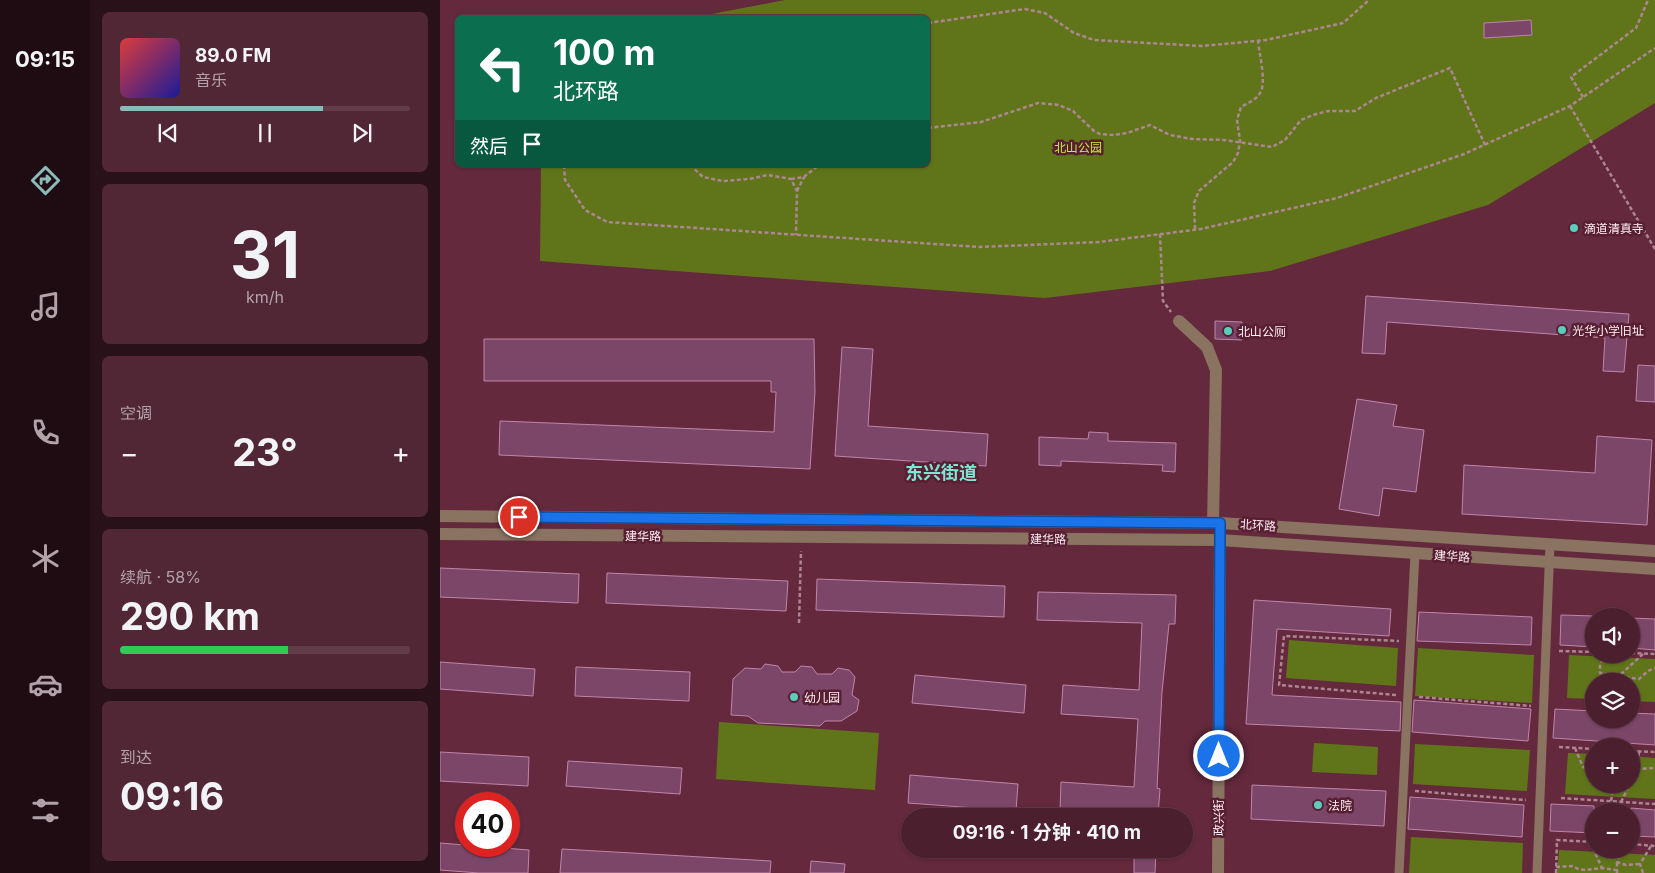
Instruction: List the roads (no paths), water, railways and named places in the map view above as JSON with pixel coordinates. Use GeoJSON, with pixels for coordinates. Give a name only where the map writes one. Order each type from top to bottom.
{"type":"FeatureCollection","features":[{"type":"Feature","properties":{"kind":"street","name":"政兴街"},"geometry":{"type":"LineString","coordinates":[[1179,321],[1207,346],[1216,370],[1216,523],[1220,540],[1218,873]]}},
{"type":"Feature","properties":{"kind":"street","name":"北环路"},"geometry":{"type":"LineString","coordinates":[[440,516],[1216,523],[1655,551]]}},
{"type":"Feature","properties":{"kind":"street","name":"建华路"},"geometry":{"type":"LineString","coordinates":[[440,534],[1220,540],[1655,568]]}},
{"type":"Feature","properties":{"kind":"lane"},"geometry":{"type":"LineString","coordinates":[[1537,873],[1550,544]]}},
{"type":"Feature","properties":{"kind":"lane"},"geometry":{"type":"LineString","coordinates":[[1399,873],[1415,553]]}},
{"type":"Feature","properties":{"kind":"place","name":"滴道清真寺"},"geometry":{"type":"Point","coordinates":[1574,228]}},
{"type":"Feature","properties":{"kind":"place","name":"光华小学旧址"},"geometry":{"type":"Point","coordinates":[1562,330]}},
{"type":"Feature","properties":{"kind":"place","name":"北山公厕"},"geometry":{"type":"Point","coordinates":[1228,331]}},
{"type":"Feature","properties":{"kind":"place","name":"幼儿园"},"geometry":{"type":"Point","coordinates":[794,697]}},
{"type":"Feature","properties":{"kind":"place","name":"法院"},"geometry":{"type":"Point","coordinates":[1318,805]}},
{"type":"Feature","properties":{"kind":"district","name":"东兴街道"},"geometry":{"type":"Point","coordinates":[941,472]}},
{"type":"Feature","properties":{"kind":"park label","name":"北山公园"},"geometry":{"type":"Point","coordinates":[1078,147]}}]}
